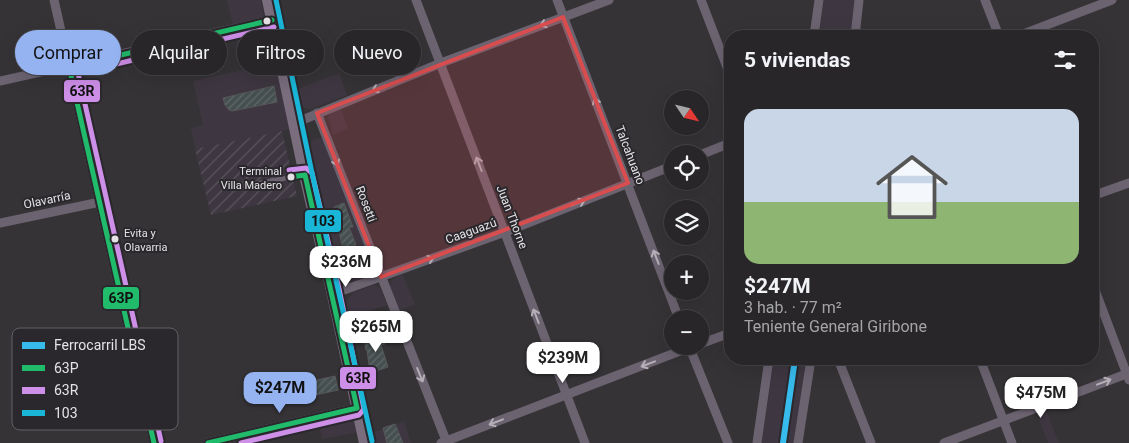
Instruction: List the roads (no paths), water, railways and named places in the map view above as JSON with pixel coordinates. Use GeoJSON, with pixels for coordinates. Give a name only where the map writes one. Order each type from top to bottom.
{"type":"FeatureCollection","features":[{"type":"Feature","properties":{"kind":"main road"},"geometry":{"type":"LineString","coordinates":[[268,0],[305,175],[366,443]]}},
{"type":"Feature","properties":{"kind":"street"},"geometry":{"type":"LineString","coordinates":[[54,0],[61,30]]}},
{"type":"Feature","properties":{"kind":"street","name":"Juan Thorne"},"geometry":{"type":"LineString","coordinates":[[416,0],[585,443]]}},
{"type":"Feature","properties":{"kind":"street","name":"Talcahuano"},"geometry":{"type":"LineString","coordinates":[[557,0],[676,310]]}},
{"type":"Feature","properties":{"kind":"street"},"geometry":{"type":"LineString","coordinates":[[295,123],[441,63],[609,0]]}},
{"type":"Feature","properties":{"kind":"street"},"geometry":{"type":"LineString","coordinates":[[701,0],[724,59]]}},
{"type":"Feature","properties":{"kind":"street"},"geometry":{"type":"LineString","coordinates":[[815,30],[819,0]]}},
{"type":"Feature","properties":{"kind":"street"},"geometry":{"type":"LineString","coordinates":[[856,30],[859,0]]}},
{"type":"Feature","properties":{"kind":"street"},"geometry":{"type":"LineString","coordinates":[[985,0],[997,30]]}},
{"type":"Feature","properties":{"kind":"street"},"geometry":{"type":"LineString","coordinates":[[1034,30],[1112,0]]}},
{"type":"Feature","properties":{"kind":"street"},"geometry":{"type":"LineString","coordinates":[[121,54],[272,20]]}},
{"type":"Feature","properties":{"kind":"street"},"geometry":{"type":"LineString","coordinates":[[0,82],[30,75]]}},
{"type":"Feature","properties":{"kind":"street"},"geometry":{"type":"LineString","coordinates":[[71,75],[128,328]]}},
{"type":"Feature","properties":{"kind":"street","name":"Rosetti"},"geometry":{"type":"LineString","coordinates":[[317,113],[444,442]]}},
{"type":"Feature","properties":{"kind":"street"},"geometry":{"type":"LineString","coordinates":[[709,151],[724,145]]}},
{"type":"Feature","properties":{"kind":"street","name":"Caaguazú"},"geometry":{"type":"LineString","coordinates":[[333,294],[505,232],[664,169]]}},
{"type":"Feature","properties":{"kind":"street"},"geometry":{"type":"LineString","coordinates":[[1099,194],[1129,183]]}},
{"type":"Feature","properties":{"kind":"street","name":"Olavarría"},"geometry":{"type":"LineString","coordinates":[[0,223],[100,202]]}},
{"type":"Feature","properties":{"kind":"street"},"geometry":{"type":"LineString","coordinates":[[944,443],[1128,375],[1099,300]]}},
{"type":"Feature","properties":{"kind":"street"},"geometry":{"type":"LineString","coordinates":[[709,341],[724,335]]}},
{"type":"Feature","properties":{"kind":"street"},"geometry":{"type":"LineString","coordinates":[[444,442],[670,355]]}},
{"type":"Feature","properties":{"kind":"street"},"geometry":{"type":"LineString","coordinates":[[694,355],[728,443]]}},
{"type":"Feature","properties":{"kind":"street"},"geometry":{"type":"LineString","coordinates":[[757,443],[768,365]]}},
{"type":"Feature","properties":{"kind":"street"},"geometry":{"type":"LineString","coordinates":[[798,443],[810,365]]}},
{"type":"Feature","properties":{"kind":"street"},"geometry":{"type":"LineString","coordinates":[[840,365],[871,443]]}},
{"type":"Feature","properties":{"kind":"street"},"geometry":{"type":"LineString","coordinates":[[982,365],[1012,443]]}},
{"type":"Feature","properties":{"kind":"street"},"geometry":{"type":"LineString","coordinates":[[208,443],[357,408]]}},
{"type":"Feature","properties":{"kind":"street"},"geometry":{"type":"LineString","coordinates":[[151,430],[154,443]]}},
{"type":"Feature","properties":{"kind":"lane"},"geometry":{"type":"LineString","coordinates":[[243,186],[305,175]]}},
{"type":"Feature","properties":{"kind":"rail line","name":"LBS"},"geometry":{"type":"LineString","coordinates":[[783,443],[794,365]]}},
{"type":"Feature","properties":{"kind":"place","name":"Terminal Villa Madero"},"geometry":{"type":"Point","coordinates":[291,177]}},
{"type":"Feature","properties":{"kind":"place","name":"Evita y Olavarria"},"geometry":{"type":"Point","coordinates":[115,239]}}]}
